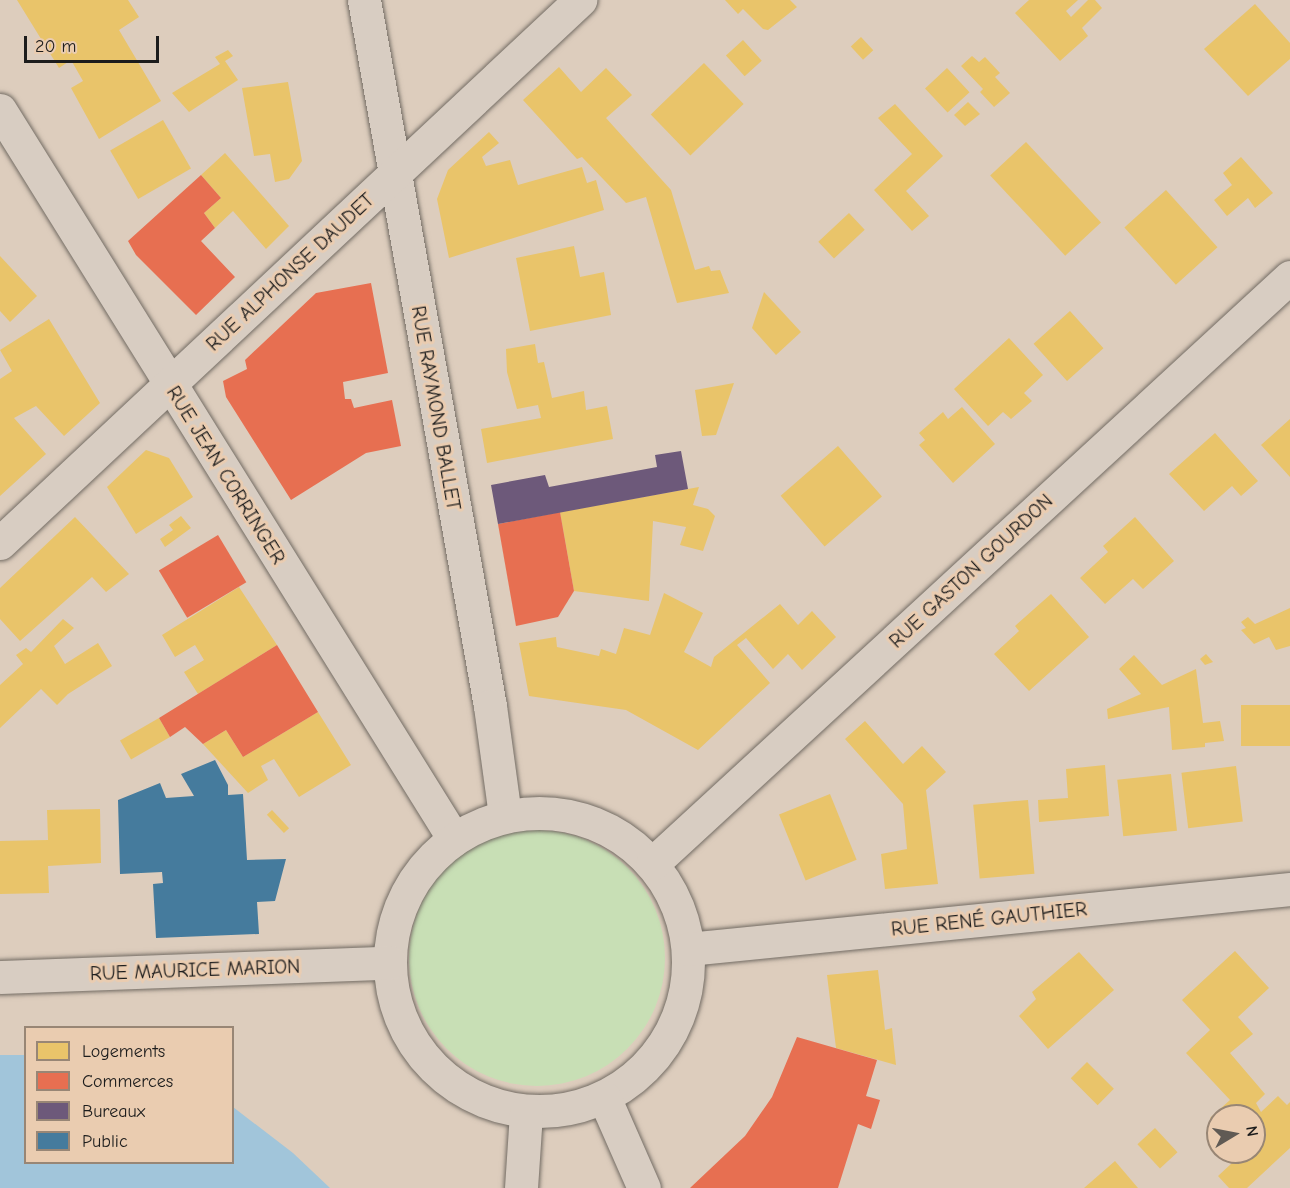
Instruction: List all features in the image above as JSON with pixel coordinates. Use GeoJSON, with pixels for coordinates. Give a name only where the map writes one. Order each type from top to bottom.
{"type":"FeatureCollection","features":[{"type":"Feature","properties":{"kind":"street","name":"RUE RAYMOND BALLET"},"geometry":{"type":"LineString","coordinates":[[364,0],[490,706],[505,816]]}},
{"type":"Feature","properties":{"kind":"street","name":"RUE ALPHONSE DAUDET"},"geometry":{"type":"LineString","coordinates":[[0,543],[367,202],[394,172],[580,0]]}},
{"type":"Feature","properties":{"kind":"street","name":"RUE JEAN CORRINGER"},"geometry":{"type":"LineString","coordinates":[[0,110],[454,838]]}},
{"type":"Feature","properties":{"kind":"street","name":"RUE GASTON GOURDON"},"geometry":{"type":"LineString","coordinates":[[652,864],[1290,277]]}},
{"type":"Feature","properties":{"kind":"street"},"geometry":{"type":"LineString","coordinates":[[546,812],[586,819],[622,837],[652,864],[676,904],[688,949],[686,994],[669,1036],[641,1072],[604,1097],[566,1110],[526,1112],[483,1101],[446,1079],[416,1047],[396,1004],[390,963],[397,915],[419,872],[454,838],[479,825],[505,816],[546,812]]}},
{"type":"Feature","properties":{"kind":"street","name":"RUE RENÉ GAUTHIER"},"geometry":{"type":"LineString","coordinates":[[688,949],[1290,889]]}},
{"type":"Feature","properties":{"kind":"street","name":"RUE MAURICE MARION"},"geometry":{"type":"LineString","coordinates":[[0,977],[390,963]]}},
{"type":"Feature","properties":{"kind":"street"},"geometry":{"type":"LineString","coordinates":[[604,1097],[644,1188]]}},
{"type":"Feature","properties":{"kind":"street"},"geometry":{"type":"LineString","coordinates":[[520,1188],[526,1112]]}},
{"type":"Feature","properties":{"kind":"green space"},"geometry":{"type":"Polygon","coordinates":[[[524,830],[550,830],[586,839],[608,851],[628,867],[644,887],[656,909],[663,933],[665,958],[663,983],[656,1007],[644,1029],[628,1049],[608,1065],[586,1077],[550,1086],[524,1086],[500,1081],[476,1071],[455,1057],[438,1040],[424,1019],[414,995],[409,971],[409,945],[414,921],[424,897],[438,876],[455,859],[476,845],[500,835],[524,830]]]}},
{"type":"Feature","properties":{"kind":"water"},"geometry":{"type":"Polygon","coordinates":[[[0,1055],[24,1055],[24,1164],[234,1164],[234,1108],[293,1153],[330,1188],[0,1188],[0,1055]]]}},
{"type":"Feature","properties":{"kind":"building: Logements"},"geometry":{"type":"Polygon","coordinates":[[[17,0],[128,0],[139,17],[119,30],[161,101],[99,139],[71,88],[83,81],[71,60],[59,68],[17,0]]]}},
{"type":"Feature","properties":{"kind":"building: Logements"},"geometry":{"type":"Polygon","coordinates":[[[725,0],[790,0],[797,7],[768,30],[763,29],[743,9],[738,14],[725,0]]]}},
{"type":"Feature","properties":{"kind":"building: Logements"},"geometry":{"type":"Polygon","coordinates":[[[1029,0],[1078,0],[1066,11],[1071,17],[1088,0],[1095,0],[1102,8],[1082,28],[1088,36],[1060,61],[1015,13],[1029,0]]]}},
{"type":"Feature","properties":{"kind":"building: Logements"},"geometry":{"type":"Polygon","coordinates":[[[1255,4],[1290,43],[1290,59],[1248,96],[1204,49],[1255,4]]]}},
{"type":"Feature","properties":{"kind":"building: Logements"},"geometry":{"type":"Polygon","coordinates":[[[861,37],[873,50],[863,60],[851,47],[861,37]]]}},
{"type":"Feature","properties":{"kind":"building: Logements"},"geometry":{"type":"Polygon","coordinates":[[[743,40],[762,61],[745,76],[726,55],[743,40]]]}},
{"type":"Feature","properties":{"kind":"building: Logements"},"geometry":{"type":"Polygon","coordinates":[[[228,50],[233,56],[225,61],[238,80],[189,112],[172,93],[220,64],[215,57],[228,50]]]}},
{"type":"Feature","properties":{"kind":"building: Logements"},"geometry":{"type":"Polygon","coordinates":[[[972,56],[979,62],[985,57],[1000,73],[995,77],[1010,93],[994,107],[980,92],[983,89],[961,66],[972,56]]]}},
{"type":"Feature","properties":{"kind":"building: Logements"},"geometry":{"type":"Polygon","coordinates":[[[704,63],[744,104],[690,155],[651,114],[704,63]]]}},
{"type":"Feature","properties":{"kind":"building: Logements"},"geometry":{"type":"Polygon","coordinates":[[[559,67],[581,92],[606,68],[632,95],[606,118],[671,190],[695,270],[709,266],[711,271],[720,270],[729,293],[677,303],[646,197],[626,203],[582,157],[577,159],[523,100],[559,67]]]}},
{"type":"Feature","properties":{"kind":"building: Logements"},"geometry":{"type":"Polygon","coordinates":[[[947,68],[970,92],[948,113],[925,88],[947,68]]]}},
{"type":"Feature","properties":{"kind":"building: Logements"},"geometry":{"type":"Polygon","coordinates":[[[288,82],[302,161],[289,179],[275,182],[270,154],[254,156],[242,88],[288,82]]]}},
{"type":"Feature","properties":{"kind":"building: Logements"},"geometry":{"type":"Polygon","coordinates":[[[968,102],[980,114],[965,126],[954,115],[968,102]]]}},
{"type":"Feature","properties":{"kind":"building: Logements"},"geometry":{"type":"Polygon","coordinates":[[[895,104],[943,156],[906,191],[929,216],[912,231],[874,190],[912,154],[878,118],[895,104]]]}},
{"type":"Feature","properties":{"kind":"building: Logements"},"geometry":{"type":"Polygon","coordinates":[[[163,120],[191,168],[138,199],[110,150],[163,120]]]}},
{"type":"Feature","properties":{"kind":"building: Logements"},"geometry":{"type":"Polygon","coordinates":[[[489,132],[499,143],[482,157],[486,166],[510,160],[518,185],[582,167],[587,183],[596,180],[604,210],[449,258],[437,199],[448,170],[489,132]]]}},
{"type":"Feature","properties":{"kind":"building: Logements"},"geometry":{"type":"Polygon","coordinates":[[[1026,142],[1101,222],[1065,256],[990,175],[1026,142]]]}},
{"type":"Feature","properties":{"kind":"building: Logements"},"geometry":{"type":"Polygon","coordinates":[[[225,153],[289,226],[266,249],[233,211],[215,228],[204,213],[221,198],[201,175],[225,153]]]}},
{"type":"Feature","properties":{"kind":"building: Logements"},"geometry":{"type":"Polygon","coordinates":[[[1241,157],[1273,193],[1255,208],[1248,198],[1227,216],[1214,200],[1232,185],[1223,173],[1241,157]]]}},
{"type":"Feature","properties":{"kind":"building: Logements"},"geometry":{"type":"Polygon","coordinates":[[[1166,190],[1218,247],[1176,285],[1124,227],[1166,190]]]}},
{"type":"Feature","properties":{"kind":"building: Logements"},"geometry":{"type":"Polygon","coordinates":[[[849,213],[865,230],[834,258],[818,242],[849,213]]]}},
{"type":"Feature","properties":{"kind":"building: Logements"},"geometry":{"type":"Polygon","coordinates":[[[574,246],[580,277],[604,272],[611,315],[530,331],[516,258],[574,246]]]}},
{"type":"Feature","properties":{"kind":"building: Logements"},"geometry":{"type":"Polygon","coordinates":[[[0,256],[37,296],[10,322],[0,311],[0,256]]]}},
{"type":"Feature","properties":{"kind":"building: Logements"},"geometry":{"type":"Polygon","coordinates":[[[764,292],[801,332],[776,355],[752,328],[764,292]]]}},
{"type":"Feature","properties":{"kind":"building: Logements"},"geometry":{"type":"Polygon","coordinates":[[[1070,311],[1103,348],[1067,381],[1034,344],[1070,311]]]}},
{"type":"Feature","properties":{"kind":"building: Logements"},"geometry":{"type":"Polygon","coordinates":[[[49,319],[100,403],[64,436],[36,406],[14,418],[46,454],[0,496],[0,379],[12,371],[0,350],[49,319]]]}},
{"type":"Feature","properties":{"kind":"building: Logements"},"geometry":{"type":"Polygon","coordinates":[[[1009,338],[1043,375],[1024,393],[1032,401],[1011,419],[1003,412],[988,426],[954,389],[1009,338]]]}},
{"type":"Feature","properties":{"kind":"building: Logements"},"geometry":{"type":"Polygon","coordinates":[[[535,344],[538,363],[544,362],[552,398],[584,391],[586,410],[607,406],[613,439],[487,463],[481,429],[541,418],[538,405],[517,409],[507,372],[506,349],[535,344]]]}},
{"type":"Feature","properties":{"kind":"building: Logements"},"geometry":{"type":"Polygon","coordinates":[[[734,383],[716,435],[702,436],[695,390],[734,383]]]}},
{"type":"Feature","properties":{"kind":"building: Logements"},"geometry":{"type":"Polygon","coordinates":[[[962,407],[995,444],[953,483],[919,445],[925,440],[919,433],[943,412],[948,419],[962,407]]]}},
{"type":"Feature","properties":{"kind":"building: Logements"},"geometry":{"type":"Polygon","coordinates":[[[1290,419],[1290,477],[1261,445],[1290,419]]]}},
{"type":"Feature","properties":{"kind":"building: Logements"},"geometry":{"type":"Polygon","coordinates":[[[1215,433],[1258,481],[1241,496],[1232,486],[1204,511],[1169,474],[1215,433]]]}},
{"type":"Feature","properties":{"kind":"building: Logements"},"geometry":{"type":"Polygon","coordinates":[[[838,446],[882,497],[825,546],[781,496],[838,446]]]}},
{"type":"Feature","properties":{"kind":"building: Logements"},"geometry":{"type":"Polygon","coordinates":[[[146,450],[169,458],[193,497],[136,534],[107,487],[146,450]]]}},
{"type":"Feature","properties":{"kind":"building: Logements"},"geometry":{"type":"Polygon","coordinates":[[[699,487],[693,505],[708,509],[715,516],[703,551],[680,545],[686,527],[653,521],[649,601],[574,591],[560,512],[699,487]]]}},
{"type":"Feature","properties":{"kind":"building: Logements"},"geometry":{"type":"Polygon","coordinates":[[[181,516],[191,528],[165,547],[160,539],[173,530],[169,525],[181,516]]]}},
{"type":"Feature","properties":{"kind":"building: Logements"},"geometry":{"type":"Polygon","coordinates":[[[75,517],[129,574],[106,592],[92,577],[20,641],[0,619],[0,588],[75,517]]]}},
{"type":"Feature","properties":{"kind":"building: Logements"},"geometry":{"type":"Polygon","coordinates":[[[1135,517],[1174,561],[1143,589],[1133,579],[1105,604],[1080,578],[1108,552],[1103,546],[1135,517]]]}},
{"type":"Feature","properties":{"kind":"building: Logements"},"geometry":{"type":"Polygon","coordinates":[[[239,587],[277,645],[198,694],[184,672],[204,660],[195,645],[175,657],[162,635],[239,587]]]}},
{"type":"Feature","properties":{"kind":"building: Logements"},"geometry":{"type":"Polygon","coordinates":[[[664,593],[703,613],[684,652],[711,667],[714,657],[780,604],[798,625],[812,611],[836,637],[802,670],[788,654],[773,669],[746,638],[737,645],[770,683],[698,750],[626,710],[529,696],[519,643],[556,637],[557,647],[599,656],[601,649],[616,654],[624,628],[650,635],[664,593]]]}},
{"type":"Feature","properties":{"kind":"building: Logements"},"geometry":{"type":"Polygon","coordinates":[[[1051,594],[1089,637],[1029,691],[994,654],[1019,631],[1015,626],[1051,594]]]}},
{"type":"Feature","properties":{"kind":"building: Logements"},"geometry":{"type":"Polygon","coordinates":[[[1290,608],[1290,646],[1276,650],[1269,637],[1254,644],[1241,630],[1246,628],[1241,622],[1248,617],[1255,624],[1290,608]]]}},
{"type":"Feature","properties":{"kind":"building: Logements"},"geometry":{"type":"Polygon","coordinates":[[[63,619],[74,628],[54,646],[65,664],[98,643],[112,666],[68,694],[57,705],[41,689],[0,728],[0,685],[23,664],[16,655],[26,648],[31,652],[63,619]]]}},
{"type":"Feature","properties":{"kind":"building: Logements"},"geometry":{"type":"Polygon","coordinates":[[[1206,654],[1213,662],[1205,665],[1200,659],[1206,654]]]}},
{"type":"Feature","properties":{"kind":"building: Logements"},"geometry":{"type":"Polygon","coordinates":[[[1134,655],[1162,685],[1196,669],[1203,723],[1220,721],[1224,741],[1205,743],[1205,747],[1172,750],[1169,707],[1108,719],[1107,709],[1141,694],[1119,669],[1134,655]]]}},
{"type":"Feature","properties":{"kind":"building: Logements"},"geometry":{"type":"Polygon","coordinates":[[[1241,705],[1290,705],[1290,746],[1241,746],[1241,705]]]}},
{"type":"Feature","properties":{"kind":"building: Logements"},"geometry":{"type":"Polygon","coordinates":[[[318,712],[351,765],[299,797],[274,759],[261,766],[268,780],[248,793],[203,744],[226,730],[243,757],[318,712]]]}},
{"type":"Feature","properties":{"kind":"building: Logements"},"geometry":{"type":"Polygon","coordinates":[[[159,718],[170,737],[131,760],[120,740],[159,718]]]}},
{"type":"Feature","properties":{"kind":"building: Logements"},"geometry":{"type":"Polygon","coordinates":[[[865,721],[903,764],[922,746],[946,772],[926,790],[938,884],[885,889],[881,854],[907,849],[903,804],[845,739],[865,721]]]}},
{"type":"Feature","properties":{"kind":"building: Logements"},"geometry":{"type":"Polygon","coordinates":[[[1105,765],[1109,816],[1039,822],[1038,800],[1068,798],[1066,769],[1105,765]]]}},
{"type":"Feature","properties":{"kind":"building: Logements"},"geometry":{"type":"Polygon","coordinates":[[[1236,766],[1243,822],[1188,828],[1181,773],[1236,766]]]}},
{"type":"Feature","properties":{"kind":"building: Logements"},"geometry":{"type":"Polygon","coordinates":[[[1171,774],[1177,831],[1123,836],[1117,780],[1171,774]]]}},
{"type":"Feature","properties":{"kind":"building: Logements"},"geometry":{"type":"Polygon","coordinates":[[[830,794],[857,860],[806,880],[779,815],[830,794]]]}},
{"type":"Feature","properties":{"kind":"building: Logements"},"geometry":{"type":"Polygon","coordinates":[[[1028,800],[1034,874],[980,879],[973,805],[1028,800]]]}},
{"type":"Feature","properties":{"kind":"building: Logements"},"geometry":{"type":"Polygon","coordinates":[[[100,809],[101,863],[48,866],[49,893],[0,894],[0,841],[48,840],[47,810],[100,809]]]}},
{"type":"Feature","properties":{"kind":"building: Logements"},"geometry":{"type":"Polygon","coordinates":[[[272,810],[289,828],[284,833],[267,815],[272,810]]]}},
{"type":"Feature","properties":{"kind":"building: Logements"},"geometry":{"type":"Polygon","coordinates":[[[1235,951],[1269,988],[1238,1017],[1253,1034],[1230,1053],[1265,1094],[1257,1104],[1226,1104],[1230,1100],[1186,1053],[1210,1030],[1182,1000],[1235,951]]]}},
{"type":"Feature","properties":{"kind":"building: Logements"},"geometry":{"type":"Polygon","coordinates":[[[1079,952],[1114,990],[1048,1049],[1019,1016],[1036,999],[1032,992],[1079,952]]]}},
{"type":"Feature","properties":{"kind":"building: Logements"},"geometry":{"type":"Polygon","coordinates":[[[878,970],[885,1030],[892,1028],[896,1065],[836,1048],[827,975],[878,970]]]}},
{"type":"Feature","properties":{"kind":"building: Logements"},"geometry":{"type":"Polygon","coordinates":[[[1087,1062],[1114,1089],[1098,1105],[1071,1078],[1087,1062]]]}},
{"type":"Feature","properties":{"kind":"building: Logements"},"geometry":{"type":"Polygon","coordinates":[[[1278,1096],[1287,1105],[1290,1102],[1290,1148],[1247,1188],[1229,1188],[1218,1176],[1231,1164],[1266,1164],[1266,1107],[1278,1096]]]}},
{"type":"Feature","properties":{"kind":"building: Logements"},"geometry":{"type":"Polygon","coordinates":[[[1155,1128],[1178,1152],[1160,1169],[1137,1144],[1155,1128]]]}},
{"type":"Feature","properties":{"kind":"building: Logements"},"geometry":{"type":"Polygon","coordinates":[[[1115,1161],[1138,1188],[1084,1188],[1115,1161]]]}},
{"type":"Feature","properties":{"kind":"building: Commerces"},"geometry":{"type":"Polygon","coordinates":[[[201,175],[221,198],[204,213],[215,228],[201,241],[235,277],[196,315],[136,255],[128,241],[201,175]]]}},
{"type":"Feature","properties":{"kind":"building: Commerces"},"geometry":{"type":"Polygon","coordinates":[[[371,283],[388,373],[343,382],[345,399],[351,399],[354,408],[392,400],[401,446],[366,453],[291,500],[226,397],[223,381],[247,369],[245,360],[316,293],[371,283]]]}},
{"type":"Feature","properties":{"kind":"building: Commerces"},"geometry":{"type":"Polygon","coordinates":[[[560,512],[574,591],[558,617],[516,626],[498,524],[560,512]]]}},
{"type":"Feature","properties":{"kind":"building: Commerces"},"geometry":{"type":"Polygon","coordinates":[[[218,535],[246,582],[187,618],[159,571],[218,535]]]}},
{"type":"Feature","properties":{"kind":"building: Commerces"},"geometry":{"type":"Polygon","coordinates":[[[277,645],[318,712],[243,757],[226,730],[203,744],[185,727],[170,737],[159,718],[277,645]]]}},
{"type":"Feature","properties":{"kind":"building: Commerces"},"geometry":{"type":"Polygon","coordinates":[[[797,1037],[877,1060],[866,1096],[880,1100],[871,1129],[858,1124],[838,1188],[690,1188],[745,1136],[772,1097],[797,1037]]]}},
{"type":"Feature","properties":{"kind":"building: Bureaux"},"geometry":{"type":"Polygon","coordinates":[[[681,451],[688,489],[498,524],[491,485],[545,475],[549,487],[657,467],[655,455],[681,451]]]}},
{"type":"Feature","properties":{"kind":"building: Public"},"geometry":{"type":"Polygon","coordinates":[[[215,760],[228,785],[228,795],[243,794],[247,860],[286,859],[275,901],[257,902],[259,934],[156,938],[153,884],[163,883],[162,872],[120,874],[118,800],[160,783],[166,798],[194,796],[181,774],[215,760]]]}}]}
